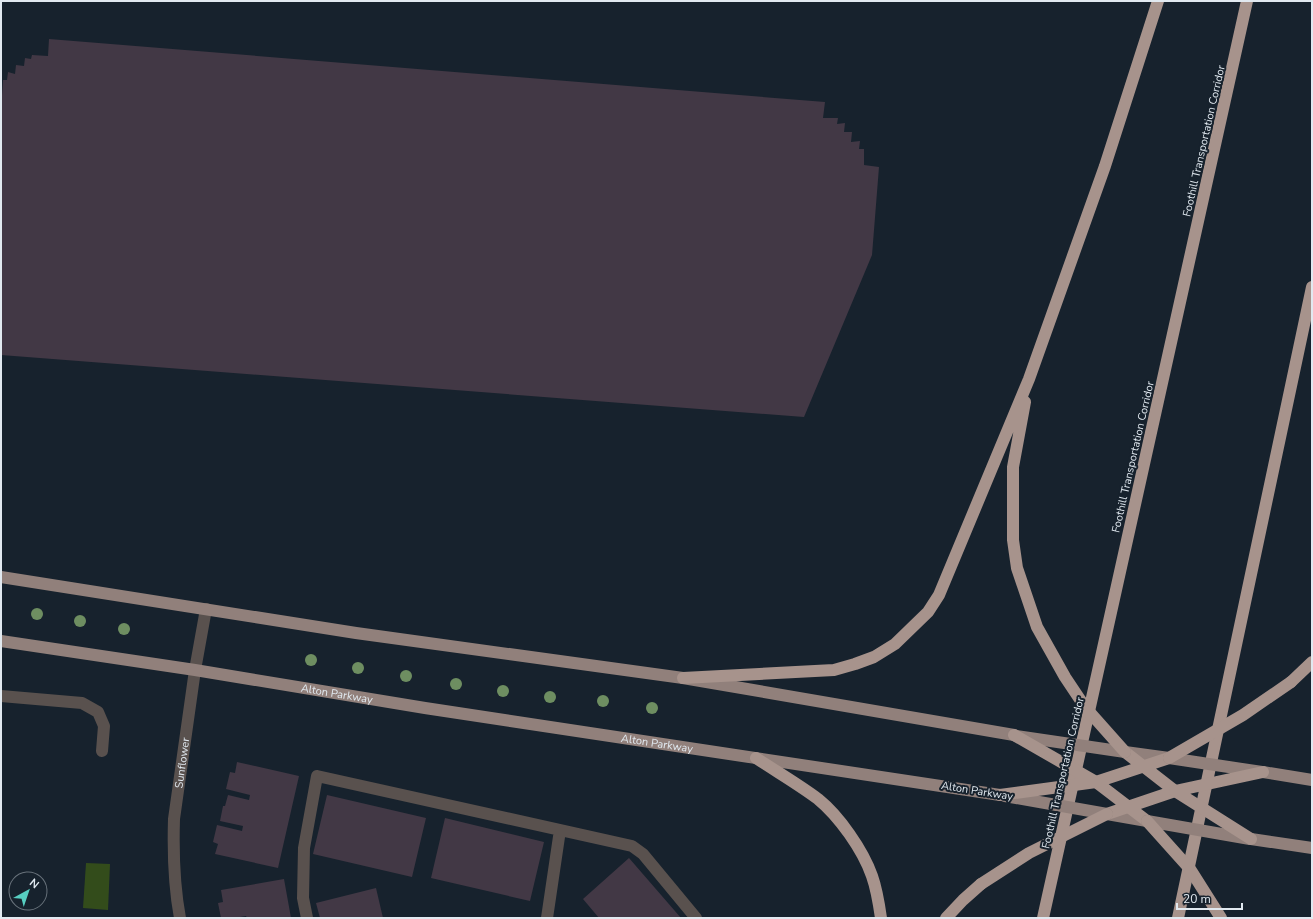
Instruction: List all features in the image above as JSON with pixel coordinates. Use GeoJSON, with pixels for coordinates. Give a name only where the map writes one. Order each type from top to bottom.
{"type":"FeatureCollection","features":[{"type":"Feature","properties":{"kind":"highway"},"geometry":{"type":"LineString","coordinates":[[683,678],[834,670],[874,657],[895,644],[928,612],[939,595],[1029,379],[1105,166],[1158,1]]}},
{"type":"Feature","properties":{"kind":"highway","name":"Foothill Transportation Corridor"},"geometry":{"type":"LineString","coordinates":[[1043,918],[1248,1]]}},
{"type":"Feature","properties":{"kind":"highway"},"geometry":{"type":"LineString","coordinates":[[1178,918],[1312,287]]}},
{"type":"Feature","properties":{"kind":"highway"},"geometry":{"type":"LineString","coordinates":[[1029,379],[1014,467],[1012,525],[1018,568],[1037,627],[1065,677],[1085,707],[1125,752],[1175,791],[1251,839]]}},
{"type":"Feature","properties":{"kind":"highway"},"geometry":{"type":"LineString","coordinates":[[1000,795],[1096,782],[1169,758],[1243,715],[1291,682],[1312,662]]}},
{"type":"Feature","properties":{"kind":"highway"},"geometry":{"type":"LineString","coordinates":[[1014,735],[1096,782],[1147,821],[1190,870],[1221,918]]}},
{"type":"Feature","properties":{"kind":"highway"},"geometry":{"type":"LineString","coordinates":[[756,758],[818,800],[843,825],[858,848],[872,875],[878,897],[881,918]]}},
{"type":"Feature","properties":{"kind":"highway"},"geometry":{"type":"LineString","coordinates":[[946,918],[981,884],[1029,853],[1107,814],[1175,791],[1263,772]]}},
{"type":"Feature","properties":{"kind":"main road"},"geometry":{"type":"LineString","coordinates":[[1,577],[356,633],[683,678],[1014,735],[1312,780]]}},
{"type":"Feature","properties":{"kind":"main road","name":"Alton Parkway"},"geometry":{"type":"LineString","coordinates":[[1,641],[195,670],[426,708],[1000,795],[1251,839],[1312,848]]}},
{"type":"Feature","properties":{"kind":"street","name":"Sunflower"},"geometry":{"type":"LineString","coordinates":[[180,918],[173,843],[174,819],[195,670],[206,609]]}},
{"type":"Feature","properties":{"kind":"street"},"geometry":{"type":"LineString","coordinates":[[1,696],[82,703],[98,712],[104,726],[102,751]]}},
{"type":"Feature","properties":{"kind":"street"},"geometry":{"type":"LineString","coordinates":[[307,918],[304,898],[304,848],[317,776],[632,846],[643,854],[696,918]]}},
{"type":"Feature","properties":{"kind":"street"},"geometry":{"type":"LineString","coordinates":[[547,918],[560,830]]}},
{"type":"Feature","properties":{"kind":"green space"},"geometry":{"type":"Polygon","coordinates":[[[86,863],[110,864],[108,910],[83,908],[86,863]]]}},
{"type":"Feature","properties":{"kind":"building"},"geometry":{"type":"Polygon","coordinates":[[[49,39],[825,102],[823,118],[838,118],[837,124],[845,123],[844,132],[852,132],[851,142],[860,141],[859,149],[864,149],[864,165],[879,167],[872,255],[804,417],[1,355],[1,94],[2,95],[3,80],[7,80],[8,72],[15,74],[16,65],[24,66],[25,58],[31,59],[32,55],[48,56],[49,39]]]}},
{"type":"Feature","properties":{"kind":"building"},"geometry":{"type":"Polygon","coordinates":[[[237,762],[299,776],[278,868],[215,854],[218,844],[213,842],[217,825],[242,831],[243,826],[220,821],[223,806],[225,806],[228,795],[249,800],[250,795],[226,789],[230,772],[235,773],[237,762]]]}},
{"type":"Feature","properties":{"kind":"building"},"geometry":{"type":"Polygon","coordinates":[[[327,795],[426,818],[412,877],[313,854],[327,795]]]}},
{"type":"Feature","properties":{"kind":"building"},"geometry":{"type":"Polygon","coordinates":[[[445,818],[544,842],[530,901],[431,878],[445,818]]]}},
{"type":"Feature","properties":{"kind":"building"},"geometry":{"type":"Polygon","coordinates":[[[629,858],[681,918],[599,918],[583,899],[629,858]]]}},
{"type":"Feature","properties":{"kind":"building"},"geometry":{"type":"Polygon","coordinates":[[[284,879],[291,918],[247,918],[246,916],[221,918],[218,903],[223,902],[221,890],[284,879]]]}},
{"type":"Feature","properties":{"kind":"building"},"geometry":{"type":"Polygon","coordinates":[[[376,888],[383,918],[320,918],[316,903],[376,888]]]}}]}
